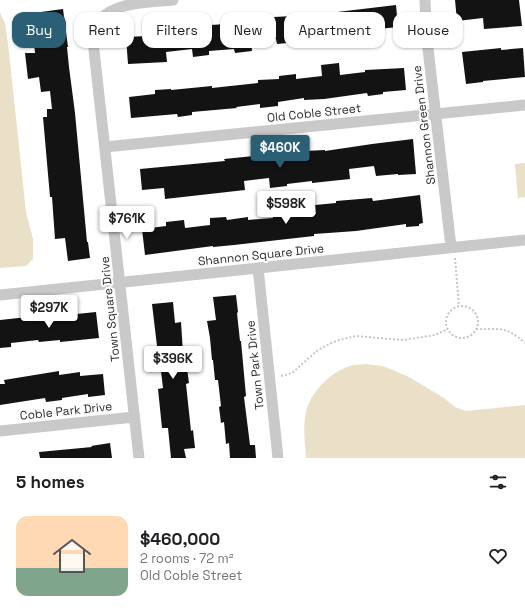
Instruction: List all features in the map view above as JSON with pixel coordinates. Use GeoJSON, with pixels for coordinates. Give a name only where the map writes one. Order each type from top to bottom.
{"type":"FeatureCollection","features":[{"type":"Feature","properties":{"kind":"street"},"geometry":{"type":"LineString","coordinates":[[139,2],[173,0]]}},
{"type":"Feature","properties":{"kind":"street","name":"Shannon Green Drive"},"geometry":{"type":"LineString","coordinates":[[424,0],[427,40],[453,253]]}},
{"type":"Feature","properties":{"kind":"street","name":"Town Square Drive"},"geometry":{"type":"LineString","coordinates":[[139,2],[117,8],[101,18],[95,24],[92,32],[139,458]]}},
{"type":"Feature","properties":{"kind":"street","name":"Old Coble Street"},"geometry":{"type":"LineString","coordinates":[[105,147],[525,105]]}},
{"type":"Feature","properties":{"kind":"street","name":"Shannon Square Drive"},"geometry":{"type":"LineString","coordinates":[[0,295],[258,268],[453,253],[525,240]]}},
{"type":"Feature","properties":{"kind":"street","name":"Town Park Drive"},"geometry":{"type":"LineString","coordinates":[[258,268],[278,458]]}},
{"type":"Feature","properties":{"kind":"street","name":"Coble Park Drive"},"geometry":{"type":"LineString","coordinates":[[0,431],[134,417]]}},
{"type":"Feature","properties":{"kind":"path"},"geometry":{"type":"LineString","coordinates":[[453,253],[459,306]]}},
{"type":"Feature","properties":{"kind":"path"},"geometry":{"type":"LineString","coordinates":[[459,306],[468,307],[474,312],[477,320],[476,329],[470,335],[462,338],[454,336],[448,329],[446,321],[449,313],[459,306]]}},
{"type":"Feature","properties":{"kind":"path"},"geometry":{"type":"LineString","coordinates":[[476,329],[498,328],[508,331],[525,343]]}},
{"type":"Feature","properties":{"kind":"path"},"geometry":{"type":"LineString","coordinates":[[281,376],[292,373],[318,350],[339,340],[356,336],[403,340],[435,335],[448,329]]}},
{"type":"Feature","properties":{"kind":"shaded area"},"geometry":{"type":"Polygon","coordinates":[[[0,13],[5,23],[9,52],[26,212],[33,239],[33,259],[26,266],[0,268],[0,13]]]}},
{"type":"Feature","properties":{"kind":"shaded area"},"geometry":{"type":"Polygon","coordinates":[[[525,163],[525,197],[518,198],[515,164],[525,163]]]}},
{"type":"Feature","properties":{"kind":"shaded area"},"geometry":{"type":"Polygon","coordinates":[[[366,364],[383,366],[409,377],[444,398],[455,407],[466,411],[525,405],[525,458],[306,458],[304,433],[305,414],[314,394],[324,382],[336,372],[352,365],[366,364]]]}},
{"type":"Feature","properties":{"kind":"building"},"geometry":{"type":"Polygon","coordinates":[[[455,0],[519,0],[522,26],[484,29],[483,18],[463,20],[463,12],[456,12],[455,0]]]}},
{"type":"Feature","properties":{"kind":"building"},"geometry":{"type":"Polygon","coordinates":[[[396,5],[397,12],[393,12],[393,28],[385,28],[385,12],[337,12],[396,5]]]}},
{"type":"Feature","properties":{"kind":"building"},"geometry":{"type":"Polygon","coordinates":[[[63,9],[63,12],[41,12],[63,9]]]}},
{"type":"Feature","properties":{"kind":"building"},"geometry":{"type":"Polygon","coordinates":[[[284,16],[284,43],[277,44],[276,17],[284,16]]]}},
{"type":"Feature","properties":{"kind":"building"},"geometry":{"type":"Polygon","coordinates":[[[220,24],[220,48],[252,48],[252,51],[235,53],[234,49],[209,51],[209,55],[193,57],[192,49],[166,52],[167,62],[128,64],[127,48],[134,48],[134,37],[142,36],[142,48],[212,48],[212,25],[220,24]]]}},
{"type":"Feature","properties":{"kind":"building"},"geometry":{"type":"Polygon","coordinates":[[[66,32],[87,242],[90,258],[68,261],[65,238],[55,239],[43,117],[47,117],[47,109],[52,109],[50,91],[41,92],[39,77],[28,79],[25,53],[35,53],[34,48],[66,48],[66,32]]]}},
{"type":"Feature","properties":{"kind":"building"},"geometry":{"type":"Polygon","coordinates":[[[501,48],[501,50],[523,48],[525,77],[466,84],[462,52],[501,48]]]}},
{"type":"Feature","properties":{"kind":"building"},"geometry":{"type":"Polygon","coordinates":[[[339,63],[340,75],[365,72],[365,70],[404,68],[406,90],[383,92],[383,94],[368,96],[367,93],[324,99],[304,100],[304,98],[278,102],[278,106],[260,108],[260,104],[236,107],[237,108],[192,112],[192,115],[178,117],[177,114],[131,118],[129,97],[155,94],[155,90],[212,86],[212,88],[258,83],[258,80],[279,79],[279,76],[296,74],[296,79],[322,76],[321,65],[339,63]]]}},
{"type":"Feature","properties":{"kind":"building"},"geometry":{"type":"Polygon","coordinates":[[[413,139],[416,174],[376,176],[374,166],[349,169],[350,179],[312,183],[312,181],[270,188],[269,178],[244,181],[245,190],[165,199],[164,188],[142,190],[140,169],[225,161],[224,159],[263,155],[263,157],[305,151],[325,151],[413,139]]]}},
{"type":"Feature","properties":{"kind":"building"},"geometry":{"type":"Polygon","coordinates":[[[420,195],[423,223],[419,224],[419,226],[406,227],[406,224],[145,255],[142,229],[166,226],[166,222],[184,220],[185,228],[210,225],[210,218],[226,217],[227,220],[248,217],[248,220],[273,218],[272,211],[289,209],[290,216],[316,214],[315,205],[336,203],[336,201],[372,198],[373,201],[420,195]]]}},
{"type":"Feature","properties":{"kind":"building"},"geometry":{"type":"Polygon","coordinates":[[[236,295],[246,396],[244,397],[250,445],[255,445],[256,458],[230,458],[229,443],[226,444],[224,422],[221,423],[218,380],[215,380],[207,321],[216,320],[213,297],[236,295]]]}},
{"type":"Feature","properties":{"kind":"building"},"geometry":{"type":"Polygon","coordinates":[[[173,302],[175,323],[181,322],[184,368],[187,368],[189,383],[186,384],[191,431],[193,430],[195,448],[184,449],[186,458],[171,458],[168,428],[162,428],[158,389],[163,388],[160,363],[156,364],[155,347],[157,346],[152,304],[173,302]]]}},
{"type":"Feature","properties":{"kind":"building"},"geometry":{"type":"Polygon","coordinates":[[[96,312],[99,338],[60,342],[60,340],[39,342],[38,340],[11,343],[11,347],[0,348],[0,320],[28,317],[28,319],[96,312]]]}},
{"type":"Feature","properties":{"kind":"building"},"geometry":{"type":"Polygon","coordinates":[[[59,371],[59,375],[80,372],[80,376],[103,374],[105,395],[88,397],[88,394],[46,402],[45,398],[0,405],[0,384],[5,384],[4,380],[59,371]]]}},
{"type":"Feature","properties":{"kind":"building"},"geometry":{"type":"Polygon","coordinates":[[[110,443],[112,458],[40,458],[39,452],[92,447],[91,446],[110,443]]]}}]}
